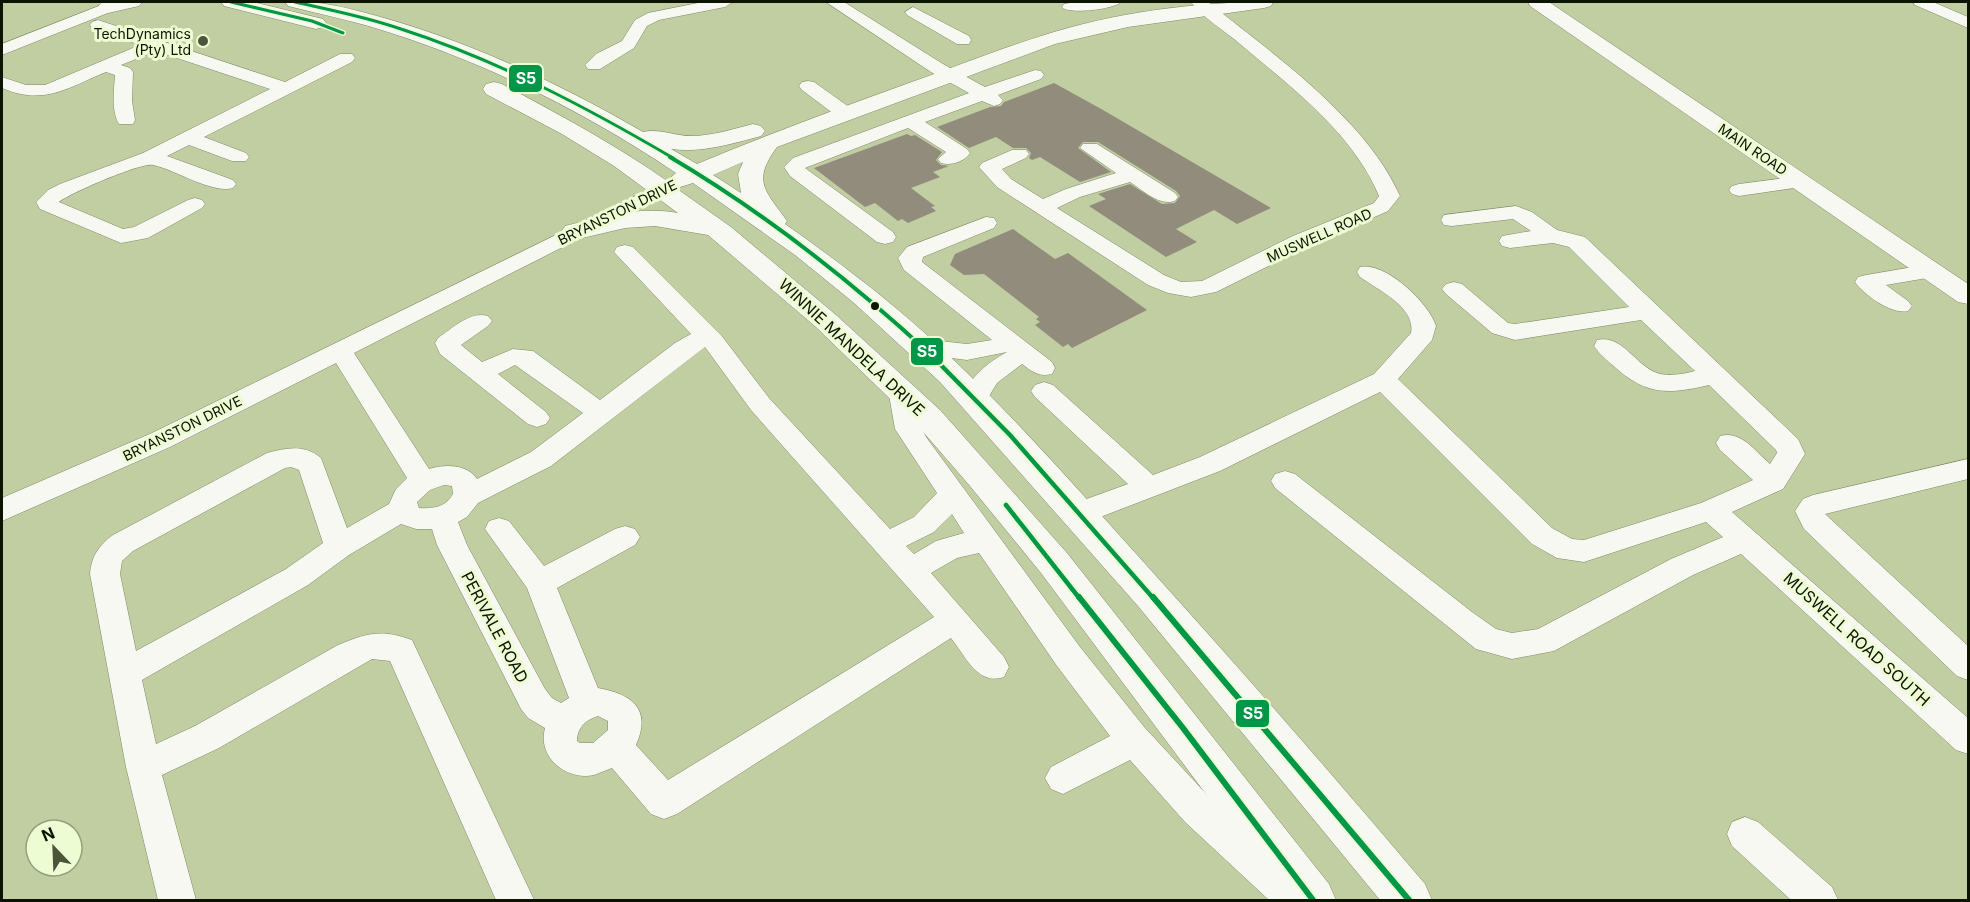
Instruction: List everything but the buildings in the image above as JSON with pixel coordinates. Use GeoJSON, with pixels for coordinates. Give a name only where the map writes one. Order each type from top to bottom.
{"type":"FeatureCollection","features":[{"type":"Feature","properties":{"kind":"main road"},"geometry":{"type":"LineString","coordinates":[[111,3],[132,2]]}},
{"type":"Feature","properties":{"kind":"main road"},"geometry":{"type":"LineString","coordinates":[[231,2],[312,21],[365,40]]}},
{"type":"Feature","properties":{"kind":"main road"},"geometry":{"type":"LineString","coordinates":[[295,2],[412,33],[471,55],[557,95],[688,169],[787,236],[852,287],[922,347],[1080,513],[1242,699],[1409,900]]}},
{"type":"Feature","properties":{"kind":"main road","name":"BRYANSTON DRIVE"},"geometry":{"type":"LineString","coordinates":[[656,184],[766,135],[838,108],[1082,30],[1202,4],[1264,2]]}},
{"type":"Feature","properties":{"kind":"main road","name":"MAIN ROAD"},"geometry":{"type":"LineString","coordinates":[[1537,2],[1968,296]]}},
{"type":"Feature","properties":{"kind":"main road","name":"MAIN ROAD"},"geometry":{"type":"LineString","coordinates":[[1562,2],[1968,270]]}},
{"type":"Feature","properties":{"kind":"main road","name":"WINNIE MANDELA DRIVE"},"geometry":{"type":"LineString","coordinates":[[449,70],[503,93],[560,124],[656,184],[722,232],[826,321],[929,418],[1054,563],[1313,900]]}},
{"type":"Feature","properties":{"kind":"main road"},"geometry":{"type":"LineString","coordinates":[[615,126],[686,145],[766,135]]}},
{"type":"Feature","properties":{"kind":"main road"},"geometry":{"type":"LineString","coordinates":[[766,135],[749,181],[757,200],[787,236]]}},
{"type":"Feature","properties":{"kind":"main road"},"geometry":{"type":"LineString","coordinates":[[574,232],[613,221],[648,216],[686,221],[722,232]]}},
{"type":"Feature","properties":{"kind":"street"},"geometry":{"type":"LineString","coordinates":[[594,65],[633,41],[641,23],[654,16],[725,2]]}},
{"type":"Feature","properties":{"kind":"street"},"geometry":{"type":"LineString","coordinates":[[834,2],[893,39],[941,74],[984,98]]}},
{"type":"Feature","properties":{"kind":"street"},"geometry":{"type":"LineString","coordinates":[[1070,7],[1113,2]]}},
{"type":"Feature","properties":{"kind":"street"},"geometry":{"type":"LineString","coordinates":[[1921,2],[1968,23]]}},
{"type":"Feature","properties":{"kind":"street"},"geometry":{"type":"LineString","coordinates":[[2,44],[111,3]]}},
{"type":"Feature","properties":{"kind":"street","name":"MUSWELL ROAD"},"geometry":{"type":"LineString","coordinates":[[1019,154],[989,167],[1004,183],[1156,280],[1176,288],[1191,290],[1208,287],[1301,240],[1369,214],[1386,202],[1390,196],[1384,180],[1349,136],[1308,94],[1202,4]]}},
{"type":"Feature","properties":{"kind":"street"},"geometry":{"type":"LineString","coordinates":[[913,12],[963,40]]}},
{"type":"Feature","properties":{"kind":"street"},"geometry":{"type":"LineString","coordinates":[[2,50],[63,22]]}},
{"type":"Feature","properties":{"kind":"street"},"geometry":{"type":"LineString","coordinates":[[98,25],[288,89]]}},
{"type":"Feature","properties":{"kind":"street"},"geometry":{"type":"LineString","coordinates":[[893,39],[939,26]]}},
{"type":"Feature","properties":{"kind":"street"},"geometry":{"type":"LineString","coordinates":[[2,82],[24,91],[42,91],[154,45]]}},
{"type":"Feature","properties":{"kind":"street"},"geometry":{"type":"LineString","coordinates":[[195,204],[140,233],[121,236],[47,205],[46,202],[51,197],[96,177],[150,157],[346,58]]}},
{"type":"Feature","properties":{"kind":"street"},"geometry":{"type":"LineString","coordinates":[[106,66],[124,72],[123,101],[126,120]]}},
{"type":"Feature","properties":{"kind":"street"},"geometry":{"type":"LineString","coordinates":[[885,237],[797,172],[794,166],[910,122],[984,98],[1035,75]]}},
{"type":"Feature","properties":{"kind":"street"},"geometry":{"type":"LineString","coordinates":[[808,86],[838,108]]}},
{"type":"Feature","properties":{"kind":"street"},"geometry":{"type":"LineString","coordinates":[[910,122],[959,151],[959,154],[948,159]]}},
{"type":"Feature","properties":{"kind":"street"},"geometry":{"type":"LineString","coordinates":[[188,138],[239,157]]}},
{"type":"Feature","properties":{"kind":"street"},"geometry":{"type":"LineString","coordinates":[[1090,147],[1168,197]]}},
{"type":"Feature","properties":{"kind":"street"},"geometry":{"type":"LineString","coordinates":[[150,157],[226,184]]}},
{"type":"Feature","properties":{"kind":"street"},"geometry":{"type":"LineString","coordinates":[[1049,212],[1096,197],[1132,175]]}},
{"type":"Feature","properties":{"kind":"street"},"geometry":{"type":"LineString","coordinates":[[1739,190],[1801,182]]}},
{"type":"Feature","properties":{"kind":"street","name":"BRYANSTON DRIVE"},"geometry":{"type":"LineString","coordinates":[[2,500],[221,388],[344,339],[574,232],[656,184]]}},
{"type":"Feature","properties":{"kind":"street","name":"BRYANSTON DRIVE"},"geometry":{"type":"LineString","coordinates":[[2,510],[160,440],[344,339],[656,184]]}},
{"type":"Feature","properties":{"kind":"street"},"geometry":{"type":"LineString","coordinates":[[1452,220],[1516,212],[1550,235]]}},
{"type":"Feature","properties":{"kind":"street"},"geometry":{"type":"LineString","coordinates":[[986,223],[915,252],[909,258],[912,266],[1031,363],[1149,487]]}},
{"type":"Feature","properties":{"kind":"street"},"geometry":{"type":"LineString","coordinates":[[1383,380],[1542,536],[1568,550],[1584,551],[1711,510],[1773,482],[1791,454],[1788,446],[1715,375],[1644,312],[1577,242],[1566,237],[1550,235],[1510,241]]}},
{"type":"Feature","properties":{"kind":"street"},"geometry":{"type":"LineString","coordinates":[[625,252],[712,340],[760,404],[955,620],[993,667]]}},
{"type":"Feature","properties":{"kind":"street"},"geometry":{"type":"LineString","coordinates":[[1900,306],[1866,282],[1931,271]]}},
{"type":"Feature","properties":{"kind":"street"},"geometry":{"type":"LineString","coordinates":[[1080,513],[1210,464],[1383,380],[1423,335],[1426,328],[1425,319],[1416,307],[1368,272]]}},
{"type":"Feature","properties":{"kind":"street"},"geometry":{"type":"LineString","coordinates":[[1454,290],[1500,328],[1515,332],[1644,312]]}},
{"type":"Feature","properties":{"kind":"street"},"geometry":{"type":"LineString","coordinates":[[480,321],[447,343],[448,348],[537,418]]}},
{"type":"Feature","properties":{"kind":"street"},"geometry":{"type":"LineString","coordinates":[[467,496],[466,483],[461,478],[444,475],[423,481],[407,494],[403,502],[404,509],[407,515],[424,521],[442,517],[455,510],[467,496],[541,459],[669,361],[706,336]]}},
{"type":"Feature","properties":{"kind":"street"},"geometry":{"type":"LineString","coordinates":[[344,339],[423,481]]}},
{"type":"Feature","properties":{"kind":"street"},"geometry":{"type":"LineString","coordinates":[[1606,346],[1641,376],[1660,384],[1676,385],[1715,375]]}},
{"type":"Feature","properties":{"kind":"street"},"geometry":{"type":"LineString","coordinates":[[922,347],[1031,363]]}},
{"type":"Feature","properties":{"kind":"street"},"geometry":{"type":"LineString","coordinates":[[481,374],[508,359],[517,356],[524,357],[601,414]]}},
{"type":"Feature","properties":{"kind":"street"},"geometry":{"type":"LineString","coordinates":[[974,400],[985,378],[999,366],[1031,363]]}},
{"type":"Feature","properties":{"kind":"street"},"geometry":{"type":"LineString","coordinates":[[902,395],[908,429],[916,443],[1060,647],[1168,779],[1296,900]]}},
{"type":"Feature","properties":{"kind":"street"},"geometry":{"type":"LineString","coordinates":[[1729,443],[1773,482]]}},
{"type":"Feature","properties":{"kind":"street"},"geometry":{"type":"LineString","coordinates":[[177,900],[143,767],[105,560],[123,543],[277,460],[295,456],[311,465],[339,547]]}},
{"type":"Feature","properties":{"kind":"street"},"geometry":{"type":"LineString","coordinates":[[1968,469],[1813,506],[1809,511],[1814,521],[1856,562],[1968,666]]}},
{"type":"Feature","properties":{"kind":"street"},"geometry":{"type":"LineString","coordinates":[[1285,481],[1487,640],[1512,646],[1543,642],[1682,567],[1746,540]]}},
{"type":"Feature","properties":{"kind":"street"},"geometry":{"type":"LineString","coordinates":[[885,542],[909,534],[935,518],[952,492]]}},
{"type":"Feature","properties":{"kind":"street"},"geometry":{"type":"LineString","coordinates":[[126,673],[297,577],[339,547],[404,509]]}},
{"type":"Feature","properties":{"kind":"street","name":"MUSWELL ROAD SOUTH"},"geometry":{"type":"LineString","coordinates":[[1711,510],[1961,723]]}},
{"type":"Feature","properties":{"kind":"street","name":"PERIVALE ROAD"},"geometry":{"type":"LineString","coordinates":[[442,517],[452,545],[533,699],[540,708],[576,713]]}},
{"type":"Feature","properties":{"kind":"street"},"geometry":{"type":"LineString","coordinates":[[499,529],[540,583],[576,713]]}},
{"type":"Feature","properties":{"kind":"street"},"geometry":{"type":"LineString","coordinates":[[540,583],[625,537]]}},
{"type":"Feature","properties":{"kind":"street"},"geometry":{"type":"LineString","coordinates":[[912,572],[943,549],[961,543],[987,542]]}},
{"type":"Feature","properties":{"kind":"street"},"geometry":{"type":"LineString","coordinates":[[616,748],[664,802],[955,620]]}},
{"type":"Feature","properties":{"kind":"street"},"geometry":{"type":"LineString","coordinates":[[143,767],[207,737],[349,655],[370,646],[401,649],[514,900]]}},
{"type":"Feature","properties":{"kind":"street"},"geometry":{"type":"LineString","coordinates":[[608,703],[623,712],[626,720],[626,730],[616,748],[596,759],[584,761],[565,754],[560,746],[559,737],[576,713],[608,703]]}},
{"type":"Feature","properties":{"kind":"street"},"geometry":{"type":"LineString","coordinates":[[1063,778],[1135,740]]}},
{"type":"Feature","properties":{"kind":"street"},"geometry":{"type":"LineString","coordinates":[[1745,834],[1819,900]]}},
{"type":"Feature","properties":{"kind":"transit line","name":"S5"},"geometry":{"type":"LineString","coordinates":[[231,2],[312,21],[343,33]]}},
{"type":"Feature","properties":{"kind":"transit line","name":"S5"},"geometry":{"type":"LineString","coordinates":[[295,2],[402,29],[473,55],[542,86],[610,121],[676,160],[740,202],[862,295],[919,344],[1010,435],[1214,668],[1409,900]]}},
{"type":"Feature","properties":{"kind":"transit line","name":"S5"},"geometry":{"type":"LineString","coordinates":[[1006,505],[1183,728],[1313,900]]}},
{"type":"Feature","properties":{"kind":"place","name":"TechDynamics (Pty) Ltd"},"geometry":{"type":"Point","coordinates":[203,41]}}]}
